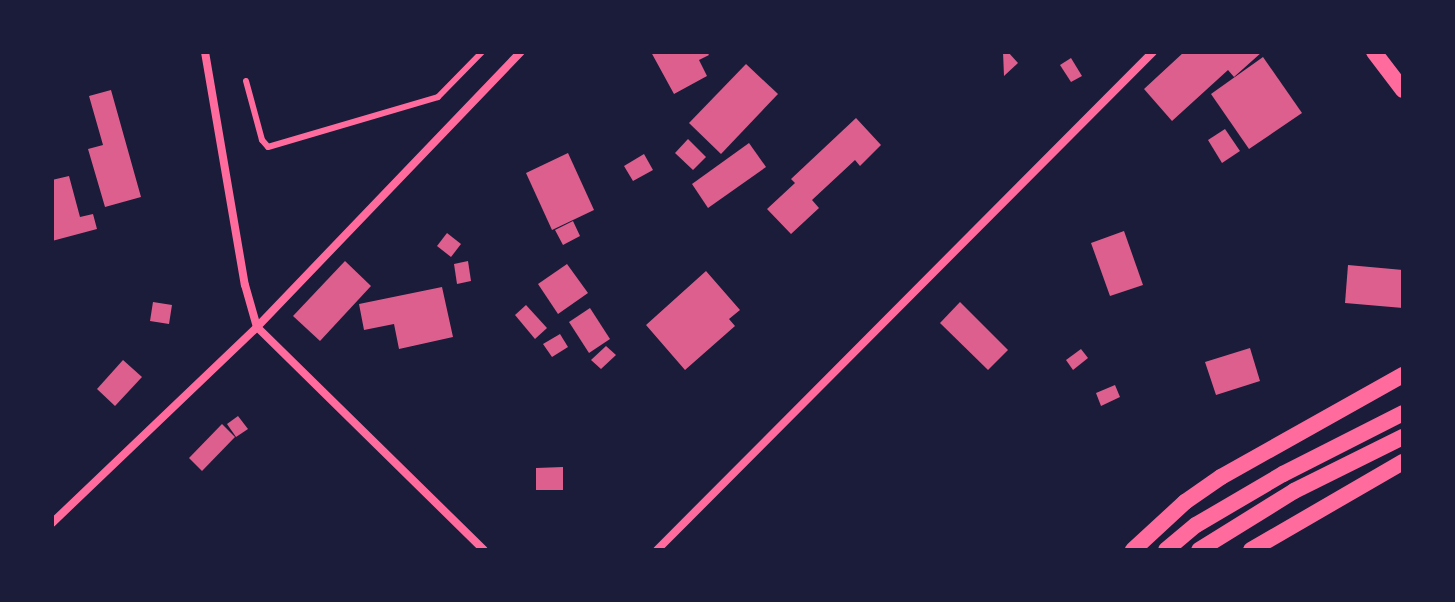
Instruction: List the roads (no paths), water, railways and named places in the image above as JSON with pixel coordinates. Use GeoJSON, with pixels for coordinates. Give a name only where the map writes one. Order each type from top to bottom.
{"type":"FeatureCollection","features":[{"type":"Feature","properties":{"kind":"main road"},"geometry":{"type":"LineString","coordinates":[[1374,52],[1403,90]]}},
{"type":"Feature","properties":{"kind":"main road"},"geometry":{"type":"LineString","coordinates":[[1133,550],[1185,502],[1221,477],[1403,375]]}},
{"type":"Feature","properties":{"kind":"main road"},"geometry":{"type":"LineString","coordinates":[[1166,550],[1196,525],[1283,474],[1403,413]]}},
{"type":"Feature","properties":{"kind":"main road"},"geometry":{"type":"LineString","coordinates":[[1199,550],[1294,491],[1403,437]]}},
{"type":"Feature","properties":{"kind":"main road"},"geometry":{"type":"LineString","coordinates":[[1251,550],[1403,462]]}},
{"type":"Feature","properties":{"kind":"street"},"geometry":{"type":"LineString","coordinates":[[205,52],[245,285],[257,327],[484,550]]}},
{"type":"Feature","properties":{"kind":"street"},"geometry":{"type":"LineString","coordinates":[[52,523],[257,327],[521,52]]}},
{"type":"Feature","properties":{"kind":"street"},"geometry":{"type":"LineString","coordinates":[[657,550],[1153,52]]}},
{"type":"Feature","properties":{"kind":"lane"},"geometry":{"type":"LineString","coordinates":[[246,81],[262,140],[268,147],[438,97],[482,52]]}}]}
